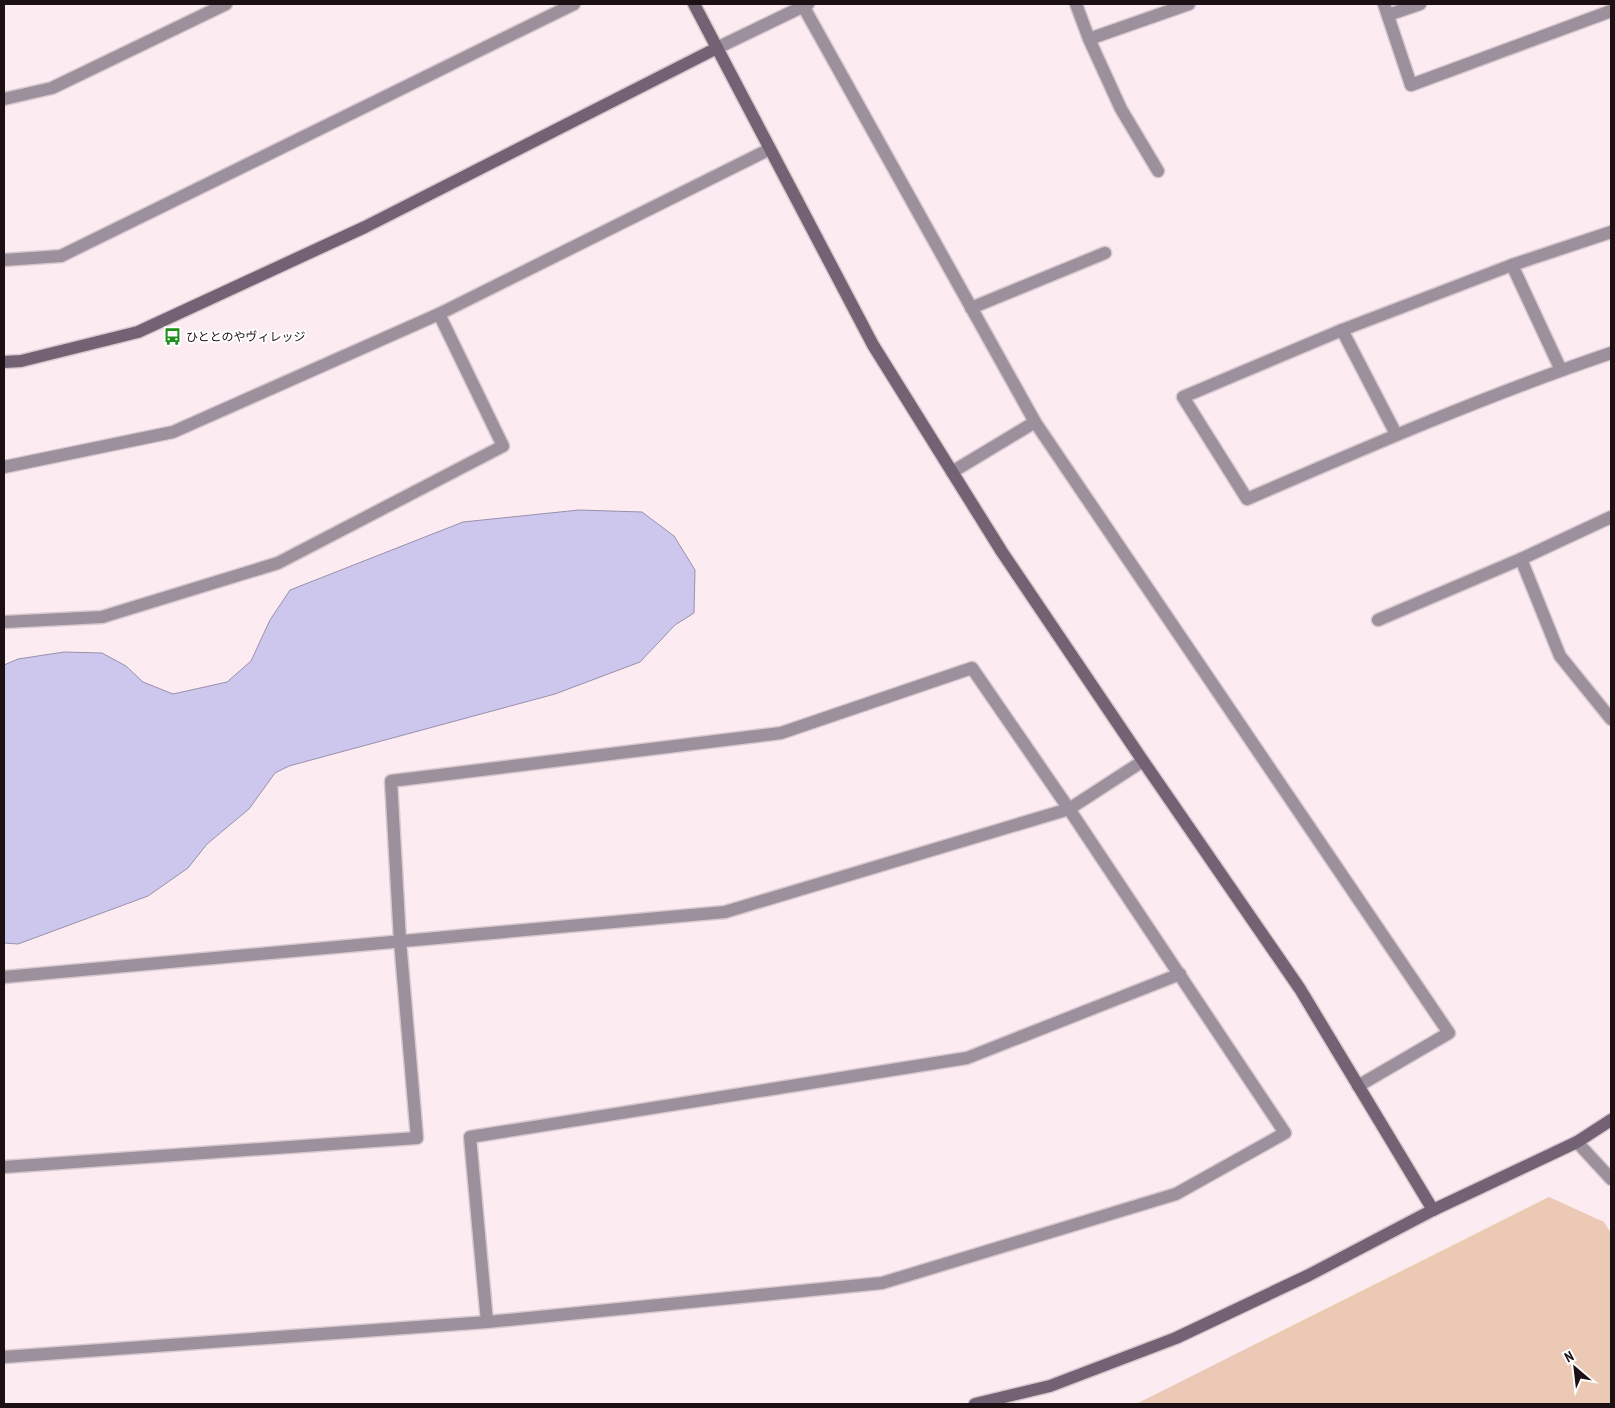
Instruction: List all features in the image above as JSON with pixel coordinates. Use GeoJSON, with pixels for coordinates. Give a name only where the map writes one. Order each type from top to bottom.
{"type":"FeatureCollection","features":[{"type":"Feature","properties":{"kind":"street"},"geometry":{"type":"LineString","coordinates":[[4,99],[52,88],[226,4]]}},
{"type":"Feature","properties":{"kind":"street"},"geometry":{"type":"LineString","coordinates":[[4,260],[61,256],[574,4]]}},
{"type":"Feature","properties":{"kind":"street"},"geometry":{"type":"LineString","coordinates":[[694,4],[873,345],[1002,552],[1300,989],[1433,1210]]}},
{"type":"Feature","properties":{"kind":"street"},"geometry":{"type":"LineString","coordinates":[[1076,4],[1121,109],[1158,171]]}},
{"type":"Feature","properties":{"kind":"street"},"geometry":{"type":"LineString","coordinates":[[1089,38],[1189,4]]}},
{"type":"Feature","properties":{"kind":"street"},"geometry":{"type":"LineString","coordinates":[[1420,4],[1386,9],[1411,85],[1611,11]]}},
{"type":"Feature","properties":{"kind":"street"},"geometry":{"type":"LineString","coordinates":[[4,362],[21,361],[138,332],[365,227],[804,5],[1035,422],[1449,1033],[1358,1086]]}},
{"type":"Feature","properties":{"kind":"street"},"geometry":{"type":"LineString","coordinates":[[4,467],[173,432],[439,314],[770,149]]}},
{"type":"Feature","properties":{"kind":"street"},"geometry":{"type":"LineString","coordinates":[[1611,232],[1512,266],[1342,330],[1183,397],[1247,499],[1396,434],[1561,370],[1611,353]]}},
{"type":"Feature","properties":{"kind":"street"},"geometry":{"type":"LineString","coordinates":[[971,308],[1105,253]]}},
{"type":"Feature","properties":{"kind":"street"},"geometry":{"type":"LineString","coordinates":[[1512,266],[1561,370]]}},
{"type":"Feature","properties":{"kind":"street"},"geometry":{"type":"LineString","coordinates":[[4,622],[102,617],[278,563],[502,446],[439,314]]}},
{"type":"Feature","properties":{"kind":"street"},"geometry":{"type":"LineString","coordinates":[[1342,330],[1396,434]]}},
{"type":"Feature","properties":{"kind":"street"},"geometry":{"type":"LineString","coordinates":[[952,472],[1035,422]]}},
{"type":"Feature","properties":{"kind":"street"},"geometry":{"type":"LineString","coordinates":[[1378,620],[1611,518]]}},
{"type":"Feature","properties":{"kind":"street"},"geometry":{"type":"LineString","coordinates":[[1521,559],[1560,656],[1611,719]]}},
{"type":"Feature","properties":{"kind":"street"},"geometry":{"type":"LineString","coordinates":[[4,1167],[417,1138],[400,941],[391,781],[781,733],[972,668],[1069,809],[1285,1133],[1176,1194],[882,1283],[487,1322],[4,1357]]}},
{"type":"Feature","properties":{"kind":"street"},"geometry":{"type":"LineString","coordinates":[[4,977],[726,912],[1069,809],[1143,761]]}},
{"type":"Feature","properties":{"kind":"street"},"geometry":{"type":"LineString","coordinates":[[487,1322],[470,1137],[967,1058],[1180,974]]}},
{"type":"Feature","properties":{"kind":"street"},"geometry":{"type":"LineString","coordinates":[[975,1404],[1050,1386],[1176,1338],[1309,1275],[1433,1210],[1577,1142],[1611,1120]]}},
{"type":"Feature","properties":{"kind":"street"},"geometry":{"type":"LineString","coordinates":[[1577,1142],[1611,1179]]}},
{"type":"Feature","properties":{"kind":"shaded area"},"geometry":{"type":"Polygon","coordinates":[[[579,510],[642,512],[674,536],[695,570],[694,613],[675,625],[640,662],[555,694],[289,766],[275,773],[249,809],[207,844],[188,868],[148,896],[18,944],[4,943],[4,665],[18,659],[64,652],[102,653],[126,666],[143,682],[173,694],[227,682],[251,661],[270,620],[290,590],[463,522],[579,510]]]}},
{"type":"Feature","properties":{"kind":"shaded area"},"geometry":{"type":"Polygon","coordinates":[[[1549,1197],[1604,1222],[1611,1233],[1611,1404],[1136,1404],[1549,1197]]]}},
{"type":"Feature","properties":{"kind":"place","name":"ひととのやヴィレッジ"},"geometry":{"type":"Point","coordinates":[172,336]}}]}
